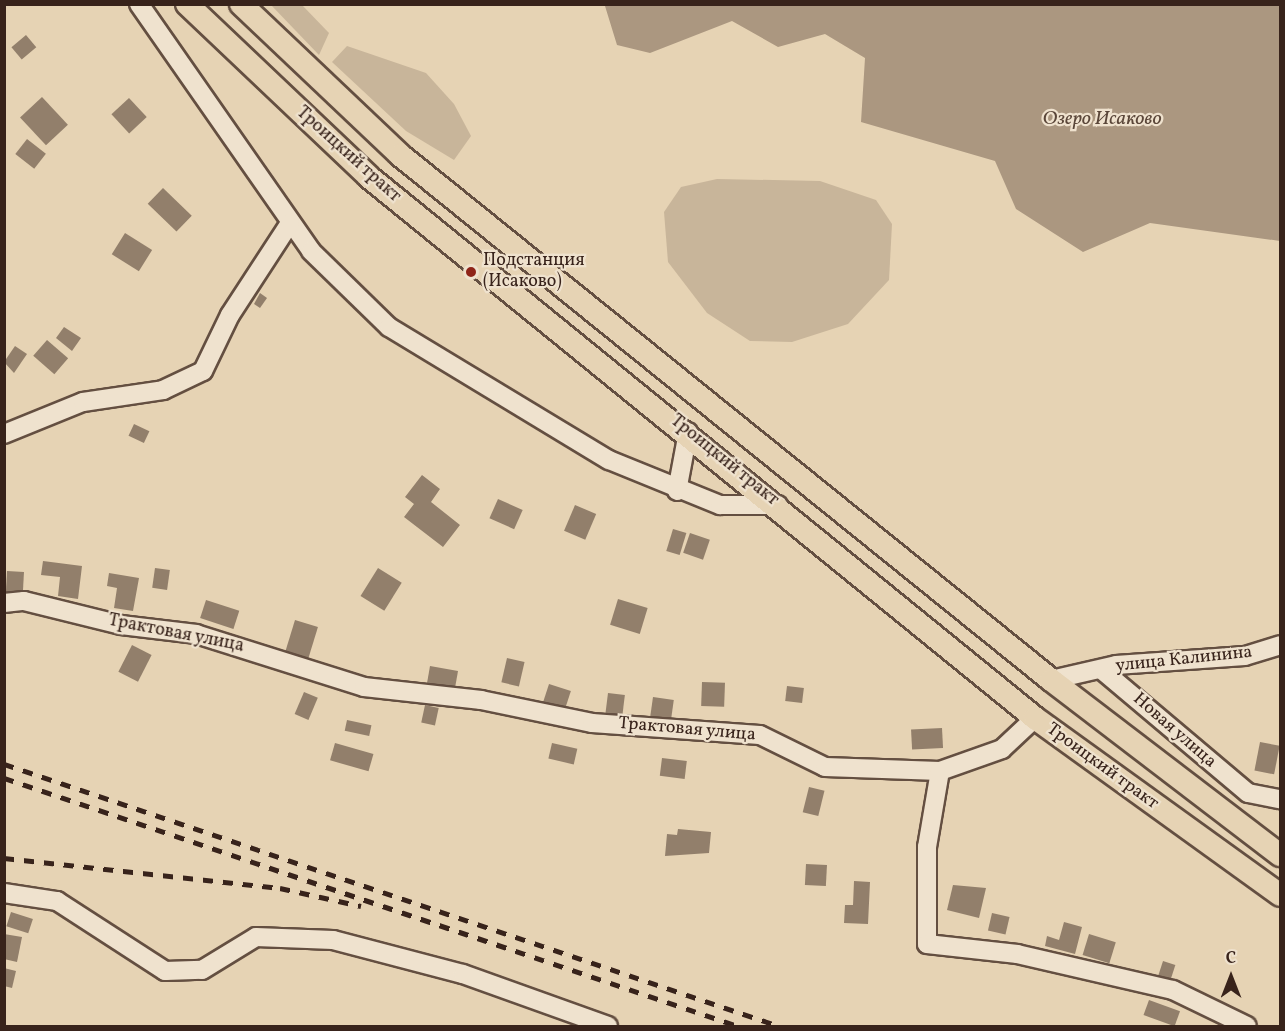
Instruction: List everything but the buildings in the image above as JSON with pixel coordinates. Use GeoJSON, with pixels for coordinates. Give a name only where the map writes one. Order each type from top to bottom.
{"type":"FeatureCollection","features":[{"type":"Feature","properties":{"kind":"main road","name":"Троицкий тракт"},"geometry":{"type":"LineString","coordinates":[[187,4],[369,177],[778,505],[1035,718],[1281,895]]}},
{"type":"Feature","properties":{"kind":"main road","name":"Троицкий тракт"},"geometry":{"type":"LineString","coordinates":[[241,4],[400,155],[1051,680],[1281,855]]}},
{"type":"Feature","properties":{"kind":"street"},"geometry":{"type":"LineString","coordinates":[[139,4],[311,251],[389,327],[609,460],[677,491],[720,505],[778,505]]}},
{"type":"Feature","properties":{"kind":"street"},"geometry":{"type":"LineString","coordinates":[[4,434],[83,402],[163,390],[202,371],[230,315],[290,223]]}},
{"type":"Feature","properties":{"kind":"street"},"geometry":{"type":"LineString","coordinates":[[677,491],[688,432]]}},
{"type":"Feature","properties":{"kind":"street","name":"Трактовая улица"},"geometry":{"type":"LineString","coordinates":[[4,603],[24,601],[121,625],[196,634],[364,687],[481,700],[592,723],[760,735],[825,767],[940,771]]}},
{"type":"Feature","properties":{"kind":"street","name":"улица Калинина"},"geometry":{"type":"LineString","coordinates":[[1051,680],[1102,670],[1116,664],[1245,657],[1281,645]]}},
{"type":"Feature","properties":{"kind":"street","name":"Новая улица"},"geometry":{"type":"LineString","coordinates":[[1102,670],[1248,793],[1281,799]]}},
{"type":"Feature","properties":{"kind":"street"},"geometry":{"type":"LineString","coordinates":[[1035,718],[1002,748],[940,771],[927,847],[927,944],[1017,954],[1173,990],[1247,1026]]}},
{"type":"Feature","properties":{"kind":"street"},"geometry":{"type":"LineString","coordinates":[[4,893],[57,901],[165,971],[202,970],[256,937],[333,940],[463,974],[608,1026]]}},
{"type":"Feature","properties":{"kind":"shaded area"},"geometry":{"type":"Polygon","coordinates":[[[271,5],[302,5],[329,33],[319,55],[271,5]]]}},
{"type":"Feature","properties":{"kind":"shaded area"},"geometry":{"type":"Polygon","coordinates":[[[347,46],[426,73],[454,104],[471,136],[454,160],[406,131],[332,62],[347,46]]]}},
{"type":"Feature","properties":{"kind":"shaded area"},"geometry":{"type":"Polygon","coordinates":[[[717,179],[820,181],[876,200],[892,224],[889,280],[848,324],[792,342],[750,341],[707,313],[668,262],[664,212],[681,187],[717,179]]]}},
{"type":"Feature","properties":{"kind":"water","name":"Озеро Исаково"},"geometry":{"type":"Polygon","coordinates":[[[1280,5],[1280,241],[1150,223],[1083,252],[1016,209],[995,161],[861,122],[865,58],[825,34],[778,47],[732,21],[650,53],[617,45],[605,6],[1280,5]]]}},
{"type":"Feature","properties":{"kind":"railway"},"geometry":{"type":"LineString","coordinates":[[4,764],[779,1026]]}},
{"type":"Feature","properties":{"kind":"railway"},"geometry":{"type":"LineString","coordinates":[[4,778],[738,1026]]}},
{"type":"Feature","properties":{"kind":"railway"},"geometry":{"type":"LineString","coordinates":[[4,858],[280,888],[361,906]]}},
{"type":"Feature","properties":{"kind":"place","name":"Подстанция (Исаково)"},"geometry":{"type":"Point","coordinates":[471,272]}}]}
